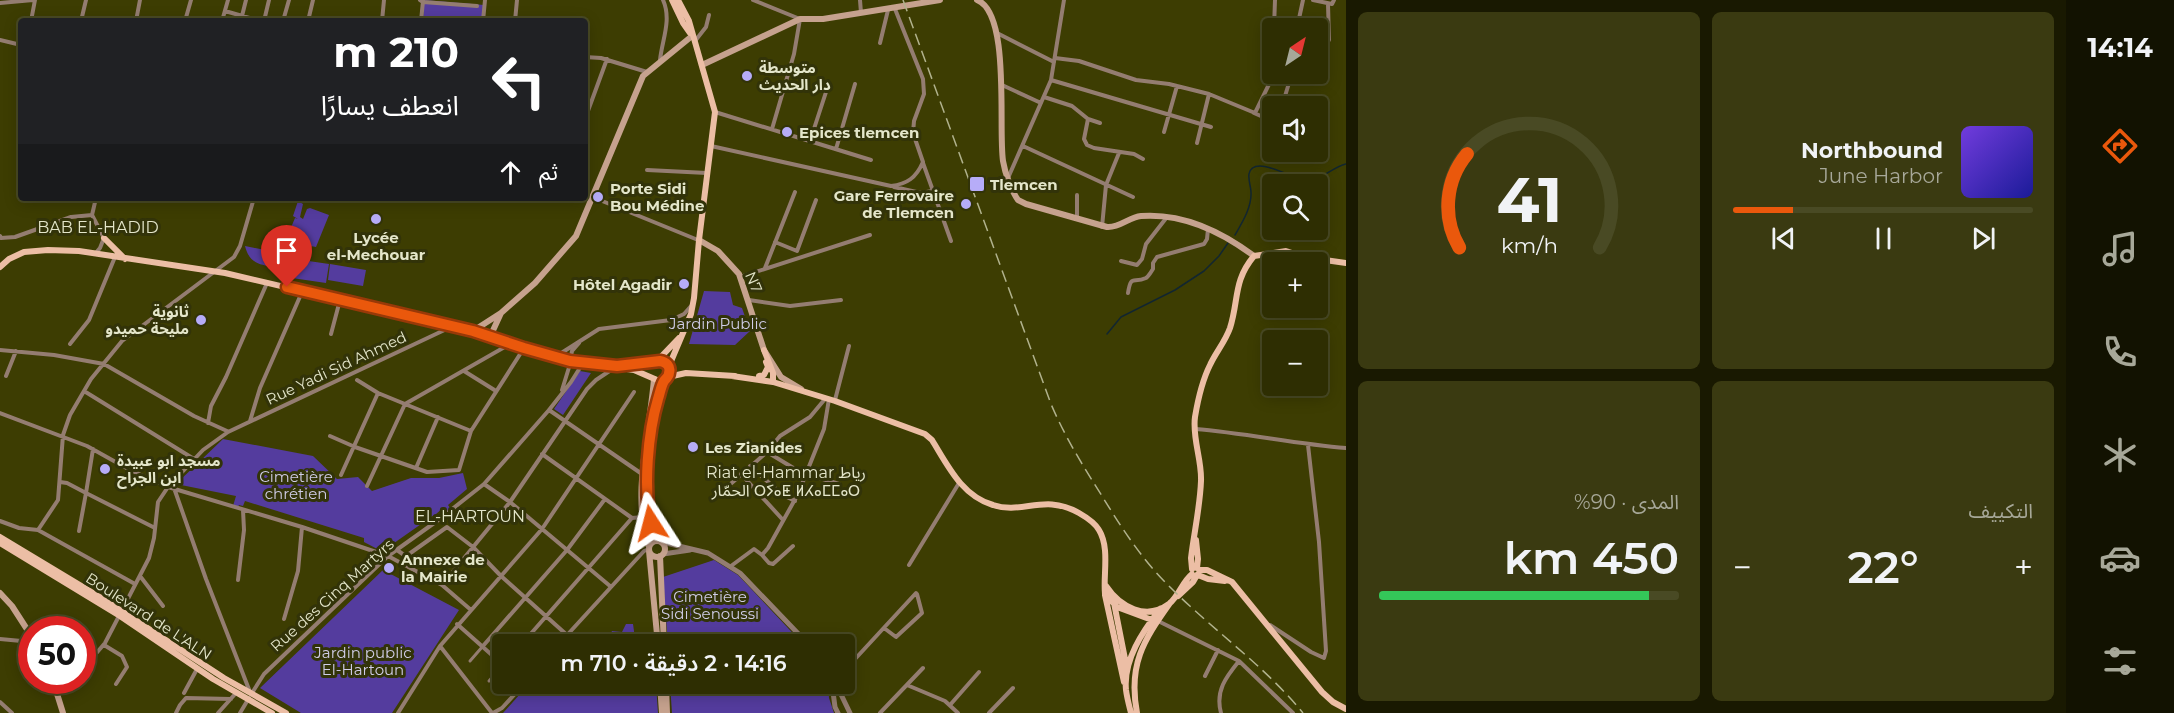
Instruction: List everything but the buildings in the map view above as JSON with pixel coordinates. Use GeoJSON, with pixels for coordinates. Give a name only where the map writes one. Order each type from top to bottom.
{"type":"FeatureCollection","features":[{"type":"Feature","properties":{"kind":"main road"},"geometry":{"type":"LineString","coordinates":[[672,0],[693,39]]}},
{"type":"Feature","properties":{"kind":"main road"},"geometry":{"type":"LineString","coordinates":[[664,634],[662,555],[665,550],[651,523],[646,495],[654,415],[693,304],[715,112],[689,21],[678,0]]}},
{"type":"Feature","properties":{"kind":"main road"},"geometry":{"type":"LineString","coordinates":[[702,65],[800,19],[823,19],[940,0]]}},
{"type":"Feature","properties":{"kind":"main road"},"geometry":{"type":"LineString","coordinates":[[977,0],[985,4],[1000,41],[1003,160],[1015,195],[1023,203],[1102,226],[1114,227],[1134,218],[1167,216],[1208,229],[1232,240],[1254,256]]}},
{"type":"Feature","properties":{"kind":"main road"},"geometry":{"type":"LineString","coordinates":[[588,195],[647,72],[693,39]]}},
{"type":"Feature","properties":{"kind":"main road"},"geometry":{"type":"LineString","coordinates":[[473,331],[501,313],[535,283],[558,258],[576,236],[586,201]]}},
{"type":"Feature","properties":{"kind":"main road"},"geometry":{"type":"LineString","coordinates":[[104,238],[125,259]]}},
{"type":"Feature","properties":{"kind":"main road","name":"N7"},"geometry":{"type":"LineString","coordinates":[[699,240],[718,251],[731,264],[740,277],[749,300],[764,350],[781,377],[804,391]]}},
{"type":"Feature","properties":{"kind":"main road"},"geometry":{"type":"LineString","coordinates":[[0,267],[9,259],[24,252],[71,250],[225,273],[454,326],[554,357],[638,371],[659,381],[686,373]]}},
{"type":"Feature","properties":{"kind":"main road"},"geometry":{"type":"LineString","coordinates":[[1346,263],[1304,257],[1286,251],[1254,256],[1243,268],[1238,282],[1234,314],[1229,331],[1210,363],[1199,394],[1194,429],[1200,458],[1201,481],[1191,558],[1196,572],[1208,579],[1232,582],[1322,692],[1333,702],[1346,709]]}},
{"type":"Feature","properties":{"kind":"main road"},"geometry":{"type":"LineString","coordinates":[[490,337],[501,313]]}},
{"type":"Feature","properties":{"kind":"main road"},"geometry":{"type":"LineString","coordinates":[[657,634],[643,517],[643,474],[654,378],[650,369],[684,333]]}},
{"type":"Feature","properties":{"kind":"main road"},"geometry":{"type":"LineString","coordinates":[[732,376],[764,375],[768,367],[764,350]]}},
{"type":"Feature","properties":{"kind":"main road"},"geometry":{"type":"LineString","coordinates":[[764,350],[773,373],[773,381]]}},
{"type":"Feature","properties":{"kind":"main road"},"geometry":{"type":"LineString","coordinates":[[617,366],[665,362],[669,367],[686,373],[773,381]]}},
{"type":"Feature","properties":{"kind":"main road"},"geometry":{"type":"LineString","coordinates":[[759,376],[925,434],[932,440],[959,483],[978,498],[994,506],[1053,503],[1069,507],[1083,515],[1100,531],[1103,541],[1105,594],[1131,713]]}},
{"type":"Feature","properties":{"kind":"main road","name":"Boulevard de L'ALN"},"geometry":{"type":"LineString","coordinates":[[0,537],[250,697],[286,713]]}},
{"type":"Feature","properties":{"kind":"main road"},"geometry":{"type":"LineString","coordinates":[[648,547],[654,541],[662,542]]}},
{"type":"Feature","properties":{"kind":"main road"},"geometry":{"type":"LineString","coordinates":[[0,543],[120,613],[198,669],[237,693],[250,697],[272,713]]}},
{"type":"Feature","properties":{"kind":"main road"},"geometry":{"type":"LineString","coordinates":[[648,547],[654,556],[662,555]]}},
{"type":"Feature","properties":{"kind":"main road"},"geometry":{"type":"LineString","coordinates":[[1113,600],[1136,610],[1155,611],[1188,588],[1196,572]]}},
{"type":"Feature","properties":{"kind":"main road"},"geometry":{"type":"LineString","coordinates":[[1104,583],[1113,600],[1137,713]]}},
{"type":"Feature","properties":{"kind":"main road"},"geometry":{"type":"LineString","coordinates":[[0,593],[18,616]]}},
{"type":"Feature","properties":{"kind":"main road"},"geometry":{"type":"LineString","coordinates":[[1105,594],[1134,615],[1155,620]]}},
{"type":"Feature","properties":{"kind":"main road"},"geometry":{"type":"LineString","coordinates":[[1126,691],[1127,672],[1141,635],[1172,601]]}},
{"type":"Feature","properties":{"kind":"main road"},"geometry":{"type":"LineString","coordinates":[[1135,702],[1135,679],[1139,654],[1162,607]]}},
{"type":"Feature","properties":{"kind":"main road"},"geometry":{"type":"LineString","coordinates":[[57,694],[63,713]]}},
{"type":"Feature","properties":{"kind":"main road"},"geometry":{"type":"LineString","coordinates":[[661,694],[662,713]]}},
{"type":"Feature","properties":{"kind":"main road"},"geometry":{"type":"LineString","coordinates":[[666,694],[667,713]]}},
{"type":"Feature","properties":{"kind":"street"},"geometry":{"type":"LineString","coordinates":[[0,3],[34,0],[31,18]]}},
{"type":"Feature","properties":{"kind":"street"},"geometry":{"type":"LineString","coordinates":[[82,18],[86,0]]}},
{"type":"Feature","properties":{"kind":"street"},"geometry":{"type":"LineString","coordinates":[[137,18],[140,0]]}},
{"type":"Feature","properties":{"kind":"street"},"geometry":{"type":"LineString","coordinates":[[186,18],[191,0]]}},
{"type":"Feature","properties":{"kind":"street"},"geometry":{"type":"LineString","coordinates":[[223,18],[228,0]]}},
{"type":"Feature","properties":{"kind":"street"},"geometry":{"type":"LineString","coordinates":[[242,16],[246,0]]}},
{"type":"Feature","properties":{"kind":"street"},"geometry":{"type":"LineString","coordinates":[[263,18],[269,0]]}},
{"type":"Feature","properties":{"kind":"street"},"geometry":{"type":"LineString","coordinates":[[285,18],[290,0]]}},
{"type":"Feature","properties":{"kind":"street"},"geometry":{"type":"LineString","coordinates":[[309,18],[313,0]]}},
{"type":"Feature","properties":{"kind":"street"},"geometry":{"type":"LineString","coordinates":[[382,18],[384,0]]}},
{"type":"Feature","properties":{"kind":"street"},"geometry":{"type":"LineString","coordinates":[[483,18],[484,0]]}},
{"type":"Feature","properties":{"kind":"street"},"geometry":{"type":"LineString","coordinates":[[515,18],[517,0]]}},
{"type":"Feature","properties":{"kind":"street"},"geometry":{"type":"LineString","coordinates":[[660,61],[668,19],[663,0]]}},
{"type":"Feature","properties":{"kind":"street"},"geometry":{"type":"LineString","coordinates":[[753,0],[800,19],[794,54],[772,129]]}},
{"type":"Feature","properties":{"kind":"street"},"geometry":{"type":"LineString","coordinates":[[860,0],[861,13]]}},
{"type":"Feature","properties":{"kind":"street"},"geometry":{"type":"LineString","coordinates":[[1008,178],[1051,80],[1064,0]]}},
{"type":"Feature","properties":{"kind":"street"},"geometry":{"type":"LineString","coordinates":[[1274,18],[1275,0]]}},
{"type":"Feature","properties":{"kind":"street"},"geometry":{"type":"LineString","coordinates":[[1299,18],[1303,0]]}},
{"type":"Feature","properties":{"kind":"street"},"geometry":{"type":"LineString","coordinates":[[1313,0],[1328,4],[1332,4],[1334,0]]}},
{"type":"Feature","properties":{"kind":"street"},"geometry":{"type":"LineString","coordinates":[[421,18],[422,1],[477,6]]}},
{"type":"Feature","properties":{"kind":"street"},"geometry":{"type":"LineString","coordinates":[[1328,4],[1329,40]]}},
{"type":"Feature","properties":{"kind":"street"},"geometry":{"type":"LineString","coordinates":[[880,43],[892,9]]}},
{"type":"Feature","properties":{"kind":"street"},"geometry":{"type":"LineString","coordinates":[[892,9],[923,79],[924,94],[914,121],[913,133],[951,242]]}},
{"type":"Feature","properties":{"kind":"street"},"geometry":{"type":"LineString","coordinates":[[225,11],[250,18]]}},
{"type":"Feature","properties":{"kind":"street"},"geometry":{"type":"LineString","coordinates":[[693,39],[706,27],[709,15]]}},
{"type":"Feature","properties":{"kind":"street"},"geometry":{"type":"LineString","coordinates":[[996,32],[1055,60],[1079,61],[1136,80],[1178,86],[1209,94],[1262,117]]}},
{"type":"Feature","properties":{"kind":"street"},"geometry":{"type":"LineString","coordinates":[[0,40],[18,44]]}},
{"type":"Feature","properties":{"kind":"street"},"geometry":{"type":"LineString","coordinates":[[588,57],[607,59],[647,72]]}},
{"type":"Feature","properties":{"kind":"street"},"geometry":{"type":"LineString","coordinates":[[588,111],[607,59]]}},
{"type":"Feature","properties":{"kind":"street"},"geometry":{"type":"LineString","coordinates":[[1051,80],[1212,127]]}},
{"type":"Feature","properties":{"kind":"street"},"geometry":{"type":"LineString","coordinates":[[836,149],[855,84]]}},
{"type":"Feature","properties":{"kind":"street"},"geometry":{"type":"LineString","coordinates":[[1250,111],[1255,113],[1269,84]]}},
{"type":"Feature","properties":{"kind":"street"},"geometry":{"type":"LineString","coordinates":[[1001,85],[1041,104]]}},
{"type":"Feature","properties":{"kind":"street"},"geometry":{"type":"LineString","coordinates":[[1164,132],[1178,86]]}},
{"type":"Feature","properties":{"kind":"street"},"geometry":{"type":"LineString","coordinates":[[810,141],[827,89]]}},
{"type":"Feature","properties":{"kind":"street"},"geometry":{"type":"LineString","coordinates":[[1197,143],[1209,94]]}},
{"type":"Feature","properties":{"kind":"street"},"geometry":{"type":"LineString","coordinates":[[1044,97],[1072,106],[1088,119],[1100,123]]}},
{"type":"Feature","properties":{"kind":"street"},"geometry":{"type":"LineString","coordinates":[[715,112],[871,160]]}},
{"type":"Feature","properties":{"kind":"street"},"geometry":{"type":"LineString","coordinates":[[1088,119],[1084,139],[1088,145],[1119,153],[1134,154],[1143,159]]}},
{"type":"Feature","properties":{"kind":"street"},"geometry":{"type":"LineString","coordinates":[[711,146],[921,193],[932,191]]}},
{"type":"Feature","properties":{"kind":"street"},"geometry":{"type":"LineString","coordinates":[[1023,146],[1133,197]]}},
{"type":"Feature","properties":{"kind":"street"},"geometry":{"type":"LineString","coordinates":[[1102,226],[1106,185],[1119,153]]}},
{"type":"Feature","properties":{"kind":"street"},"geometry":{"type":"LineString","coordinates":[[891,186],[905,185],[909,182],[919,172],[923,162]]}},
{"type":"Feature","properties":{"kind":"street"},"geometry":{"type":"LineString","coordinates":[[647,170],[708,173]]}},
{"type":"Feature","properties":{"kind":"street"},"geometry":{"type":"LineString","coordinates":[[765,269],[795,192]]}},
{"type":"Feature","properties":{"kind":"street"},"geometry":{"type":"LineString","coordinates":[[588,195],[699,240]]}},
{"type":"Feature","properties":{"kind":"street"},"geometry":{"type":"LineString","coordinates":[[1077,195],[1077,218]]}},
{"type":"Feature","properties":{"kind":"street"},"geometry":{"type":"LineString","coordinates":[[800,258],[797,251],[816,200]]}},
{"type":"Feature","properties":{"kind":"street"},"geometry":{"type":"LineString","coordinates":[[95,201],[92,215],[104,238],[95,254]]}},
{"type":"Feature","properties":{"kind":"street"},"geometry":{"type":"LineString","coordinates":[[38,530],[58,500],[63,435],[70,415],[91,379],[122,341],[234,257],[240,246],[253,201]]}},
{"type":"Feature","properties":{"kind":"street"},"geometry":{"type":"LineString","coordinates":[[1,237],[15,237],[71,217],[92,215]]}},
{"type":"Feature","properties":{"kind":"street"},"geometry":{"type":"LineString","coordinates":[[1121,261],[1137,265],[1142,259],[1146,244],[1167,216]]}},
{"type":"Feature","properties":{"kind":"street"},"geometry":{"type":"LineString","coordinates":[[1128,293],[1132,279],[1146,278],[1154,269],[1153,263],[1156,257],[1204,244],[1208,229]]}},
{"type":"Feature","properties":{"kind":"street"},"geometry":{"type":"LineString","coordinates":[[740,277],[870,235]]}},
{"type":"Feature","properties":{"kind":"street"},"geometry":{"type":"LineString","coordinates":[[775,242],[797,251]]}},
{"type":"Feature","properties":{"kind":"street"},"geometry":{"type":"LineString","coordinates":[[70,344],[89,320],[115,258]]}},
{"type":"Feature","properties":{"kind":"street"},"geometry":{"type":"LineString","coordinates":[[208,423],[211,406],[267,282]]}},
{"type":"Feature","properties":{"kind":"street"},"geometry":{"type":"LineString","coordinates":[[250,422],[260,388],[302,291]]}},
{"type":"Feature","properties":{"kind":"street"},"geometry":{"type":"LineString","coordinates":[[331,333],[340,300]]}},
{"type":"Feature","properties":{"kind":"street"},"geometry":{"type":"LineString","coordinates":[[749,300],[790,306],[841,300]]}},
{"type":"Feature","properties":{"kind":"street"},"geometry":{"type":"LineString","coordinates":[[554,357],[599,329],[671,320],[684,314],[693,304]]}},
{"type":"Feature","properties":{"kind":"street","name":"Rue Yadi Sid Ahmed"},"geometry":{"type":"LineString","coordinates":[[168,487],[194,459],[228,432],[454,326]]}},
{"type":"Feature","properties":{"kind":"street"},"geometry":{"type":"LineString","coordinates":[[561,393],[573,349],[584,339]]}},
{"type":"Feature","properties":{"kind":"street"},"geometry":{"type":"LineString","coordinates":[[367,486],[405,404],[510,344]]}},
{"type":"Feature","properties":{"kind":"street"},"geometry":{"type":"LineString","coordinates":[[762,555],[795,501],[824,429],[830,399],[849,346]]}},
{"type":"Feature","properties":{"kind":"street"},"geometry":{"type":"LineString","coordinates":[[330,436],[355,447],[432,473],[459,470],[471,431],[524,348]]}},
{"type":"Feature","properties":{"kind":"street"},"geometry":{"type":"LineString","coordinates":[[0,350],[104,364],[228,432]]}},
{"type":"Feature","properties":{"kind":"street"},"geometry":{"type":"LineString","coordinates":[[6,376],[16,351]]}},
{"type":"Feature","properties":{"kind":"street","name":"Rue des Cinq Martyrs"},"geometry":{"type":"LineString","coordinates":[[240,713],[264,674],[388,556],[484,484],[572,382],[583,363]]}},
{"type":"Feature","properties":{"kind":"street"},"geometry":{"type":"LineString","coordinates":[[442,585],[510,502],[592,383],[617,366]]}},
{"type":"Feature","properties":{"kind":"street"},"geometry":{"type":"LineString","coordinates":[[463,371],[496,391]]}},
{"type":"Feature","properties":{"kind":"street"},"geometry":{"type":"LineString","coordinates":[[357,380],[378,393],[471,431]]}},
{"type":"Feature","properties":{"kind":"street"},"geometry":{"type":"LineString","coordinates":[[84,391],[194,459]]}},
{"type":"Feature","properties":{"kind":"street"},"geometry":{"type":"LineString","coordinates":[[398,713],[440,646],[542,529],[634,392]]}},
{"type":"Feature","properties":{"kind":"street"},"geometry":{"type":"LineString","coordinates":[[341,475],[378,393]]}},
{"type":"Feature","properties":{"kind":"street"},"geometry":{"type":"LineString","coordinates":[[726,488],[767,452],[780,436],[810,417],[830,399]]}},
{"type":"Feature","properties":{"kind":"street"},"geometry":{"type":"LineString","coordinates":[[549,410],[643,474]]}},
{"type":"Feature","properties":{"kind":"street"},"geometry":{"type":"LineString","coordinates":[[0,413],[63,435],[168,487],[302,527],[388,556],[442,585],[471,610]]}},
{"type":"Feature","properties":{"kind":"street"},"geometry":{"type":"LineString","coordinates":[[416,468],[438,417]]}},
{"type":"Feature","properties":{"kind":"street"},"geometry":{"type":"LineString","coordinates":[[1194,429],[1346,448]]}},
{"type":"Feature","properties":{"kind":"street"},"geometry":{"type":"LineString","coordinates":[[1267,623],[1324,658],[1326,651],[1319,542],[1308,445]]}},
{"type":"Feature","properties":{"kind":"street"},"geometry":{"type":"LineString","coordinates":[[79,531],[93,449]]}},
{"type":"Feature","properties":{"kind":"street"},"geometry":{"type":"LineString","coordinates":[[767,452],[791,468],[839,484]]}},
{"type":"Feature","properties":{"kind":"street"},"geometry":{"type":"LineString","coordinates":[[543,454],[632,518],[643,517]]}},
{"type":"Feature","properties":{"kind":"street"},"geometry":{"type":"LineString","coordinates":[[750,466],[783,495],[795,501]]}},
{"type":"Feature","properties":{"kind":"street"},"geometry":{"type":"LineString","coordinates":[[741,474],[783,520]]}},
{"type":"Feature","properties":{"kind":"street"},"geometry":{"type":"LineString","coordinates":[[60,482],[67,483],[155,528]]}},
{"type":"Feature","properties":{"kind":"street"},"geometry":{"type":"LineString","coordinates":[[909,565],[959,483]]}},
{"type":"Feature","properties":{"kind":"street"},"geometry":{"type":"LineString","coordinates":[[484,484],[510,502],[610,586]]}},
{"type":"Feature","properties":{"kind":"street"},"geometry":{"type":"LineString","coordinates":[[96,654],[104,645],[149,558],[159,502],[168,487]]}},
{"type":"Feature","properties":{"kind":"street"},"geometry":{"type":"LineString","coordinates":[[174,488],[250,697]]}},
{"type":"Feature","properties":{"kind":"street"},"geometry":{"type":"LineString","coordinates":[[470,661],[567,550],[605,499]]}},
{"type":"Feature","properties":{"kind":"street"},"geometry":{"type":"LineString","coordinates":[[238,580],[244,531],[243,510]]}},
{"type":"Feature","properties":{"kind":"street"},"geometry":{"type":"LineString","coordinates":[[531,634],[632,518]]}},
{"type":"Feature","properties":{"kind":"street"},"geometry":{"type":"LineString","coordinates":[[0,522],[19,528],[38,530],[135,584]]}},
{"type":"Feature","properties":{"kind":"street"},"geometry":{"type":"LineString","coordinates":[[284,619],[298,571],[302,527]]}},
{"type":"Feature","properties":{"kind":"street"},"geometry":{"type":"LineString","coordinates":[[397,550],[404,555],[410,554],[447,527],[473,547],[501,576],[567,634],[648,547]]}},
{"type":"Feature","properties":{"kind":"street"},"geometry":{"type":"LineString","coordinates":[[662,542],[697,549],[731,566],[798,634]]}},
{"type":"Feature","properties":{"kind":"street"},"geometry":{"type":"LineString","coordinates":[[731,566],[753,550],[758,550],[769,563],[773,564],[793,546]]}},
{"type":"Feature","properties":{"kind":"street"},"geometry":{"type":"LineString","coordinates":[[662,555],[697,549]]}},
{"type":"Feature","properties":{"kind":"street"},"geometry":{"type":"LineString","coordinates":[[140,576],[163,606]]}},
{"type":"Feature","properties":{"kind":"street"},"geometry":{"type":"LineString","coordinates":[[855,659],[916,593],[922,613],[896,637],[884,628]]}},
{"type":"Feature","properties":{"kind":"street"},"geometry":{"type":"LineString","coordinates":[[1155,620],[1239,661],[1293,713]]}},
{"type":"Feature","properties":{"kind":"street"},"geometry":{"type":"LineString","coordinates":[[458,624],[492,655]]}},
{"type":"Feature","properties":{"kind":"street"},"geometry":{"type":"LineString","coordinates":[[0,639],[18,641]]}},
{"type":"Feature","properties":{"kind":"street"},"geometry":{"type":"LineString","coordinates":[[104,645],[122,656],[128,667],[116,684]]}},
{"type":"Feature","properties":{"kind":"street"},"geometry":{"type":"LineString","coordinates":[[440,646],[493,713],[502,708],[515,694]]}},
{"type":"Feature","properties":{"kind":"street"},"geometry":{"type":"LineString","coordinates":[[1205,675],[1218,650]]}},
{"type":"Feature","properties":{"kind":"street"},"geometry":{"type":"LineString","coordinates":[[1221,713],[1218,694],[1239,661]]}},
{"type":"Feature","properties":{"kind":"street"},"geometry":{"type":"LineString","coordinates":[[880,713],[923,668]]}},
{"type":"Feature","properties":{"kind":"street"},"geometry":{"type":"LineString","coordinates":[[184,693],[198,669]]}},
{"type":"Feature","properties":{"kind":"street"},"geometry":{"type":"LineString","coordinates":[[950,705],[979,672]]}},
{"type":"Feature","properties":{"kind":"street"},"geometry":{"type":"LineString","coordinates":[[489,681],[492,677]]}},
{"type":"Feature","properties":{"kind":"street"},"geometry":{"type":"LineString","coordinates":[[907,685],[950,705],[958,713]]}},
{"type":"Feature","properties":{"kind":"street"},"geometry":{"type":"LineString","coordinates":[[989,713],[1013,688]]}},
{"type":"Feature","properties":{"kind":"street"},"geometry":{"type":"LineString","coordinates":[[218,713],[237,693]]}},
{"type":"Feature","properties":{"kind":"street"},"geometry":{"type":"LineString","coordinates":[[834,694],[835,707],[838,713]]}},
{"type":"Feature","properties":{"kind":"street"},"geometry":{"type":"LineString","coordinates":[[840,694],[850,713]]}},
{"type":"Feature","properties":{"kind":"street"},"geometry":{"type":"LineString","coordinates":[[176,713],[186,698],[231,699]]}},
{"type":"Feature","properties":{"kind":"street"},"geometry":{"type":"LineString","coordinates":[[0,702],[12,713]]}},
{"type":"Feature","properties":{"kind":"green space"},"geometry":{"type":"Polygon","coordinates":[[[424,0],[484,5],[483,18],[423,18],[424,0]]]}},
{"type":"Feature","properties":{"kind":"green space"},"geometry":{"type":"Polygon","coordinates":[[[298,201],[303,204],[300,217],[303,219],[307,209],[310,208],[329,215],[316,247],[288,242],[287,237],[295,218],[298,219],[293,216],[298,201]]]}},
{"type":"Feature","properties":{"kind":"green space"},"geometry":{"type":"Polygon","coordinates":[[[245,246],[270,251],[274,267],[255,262],[249,256],[245,246]]]}},
{"type":"Feature","properties":{"kind":"green space"},"geometry":{"type":"Polygon","coordinates":[[[295,259],[329,264],[326,283],[292,278],[295,259]]]}},
{"type":"Feature","properties":{"kind":"green space"},"geometry":{"type":"Polygon","coordinates":[[[330,264],[366,270],[363,286],[328,280],[330,264]]]}},
{"type":"Feature","properties":{"kind":"green space","name":"Jardin Public"},"geometry":{"type":"Polygon","coordinates":[[[704,291],[730,292],[733,305],[742,308],[750,331],[735,345],[689,344],[704,291]]]}},
{"type":"Feature","properties":{"kind":"green space"},"geometry":{"type":"Polygon","coordinates":[[[580,371],[591,373],[563,415],[554,409],[580,371]]]}},
{"type":"Feature","properties":{"kind":"green space","name":"Cimetière chrétien"},"geometry":{"type":"Polygon","coordinates":[[[223,439],[313,456],[337,479],[358,477],[372,491],[411,478],[439,478],[463,473],[467,489],[448,505],[450,508],[447,512],[443,508],[436,514],[436,517],[434,515],[387,548],[385,553],[364,542],[364,538],[245,501],[243,506],[233,506],[236,496],[176,484],[223,439]]]}},
{"type":"Feature","properties":{"kind":"green space","name":"Cimetière Sidi Senoussi"},"geometry":{"type":"Polygon","coordinates":[[[714,560],[738,575],[794,634],[667,634],[663,577],[714,560]]]}},
{"type":"Feature","properties":{"kind":"green space","name":"Jardin public El-Hartoun"},"geometry":{"type":"Polygon","coordinates":[[[383,570],[459,610],[392,713],[301,713],[260,688],[383,570]]]}},
{"type":"Feature","properties":{"kind":"green space"},"geometry":{"type":"Polygon","coordinates":[[[626,624],[633,624],[634,634],[610,634],[612,631],[622,632],[626,624]]]}},
{"type":"Feature","properties":{"kind":"green space"},"geometry":{"type":"Polygon","coordinates":[[[520,694],[657,694],[658,713],[503,713],[520,694]]]}},
{"type":"Feature","properties":{"kind":"green space"},"geometry":{"type":"Polygon","coordinates":[[[671,694],[829,694],[834,713],[672,713],[671,694]]]}},
{"type":"Feature","properties":{"kind":"waterway"},"geometry":{"type":"LineString","coordinates":[[1235,235],[1250,203],[1249,174],[1252,168],[1265,167],[1309,180],[1346,164]]}},
{"type":"Feature","properties":{"kind":"waterway"},"geometry":{"type":"LineString","coordinates":[[1107,334],[1121,317],[1175,290],[1204,271],[1228,243]]}},
{"type":"Feature","properties":{"kind":"railway"},"geometry":{"type":"LineString","coordinates":[[903,0],[1051,404],[1062,428],[1095,485],[1140,553],[1184,600],[1271,678],[1303,713]]}},
{"type":"Feature","properties":{"kind":"place","name":"متوسطة دار الحديث"},"geometry":{"type":"Point","coordinates":[747,76]}},
{"type":"Feature","properties":{"kind":"place","name":"Epices tlemcen"},"geometry":{"type":"Point","coordinates":[787,132]}},
{"type":"Feature","properties":{"kind":"place","name":"Tlemcen"},"geometry":{"type":"Point","coordinates":[977,184]}},
{"type":"Feature","properties":{"kind":"place","name":"Porte Sidi Bou Médine"},"geometry":{"type":"Point","coordinates":[598,197]}},
{"type":"Feature","properties":{"kind":"place","name":"Gare Ferrovaire de Tlemcen"},"geometry":{"type":"Point","coordinates":[966,204]}},
{"type":"Feature","properties":{"kind":"place","name":"Lycée el-Mechouar"},"geometry":{"type":"Point","coordinates":[376,219]}},
{"type":"Feature","properties":{"kind":"place","name":"Hôtel Agadir"},"geometry":{"type":"Point","coordinates":[684,284]}},
{"type":"Feature","properties":{"kind":"place","name":"ثانوية مليحة حميدو"},"geometry":{"type":"Point","coordinates":[201,320]}},
{"type":"Feature","properties":{"kind":"place","name":"Les Zianides"},"geometry":{"type":"Point","coordinates":[693,447]}},
{"type":"Feature","properties":{"kind":"place","name":"مسجد ابو عبيدة ابن الجراح"},"geometry":{"type":"Point","coordinates":[105,469]}},
{"type":"Feature","properties":{"kind":"place","name":"Annexe de la Mairie"},"geometry":{"type":"Point","coordinates":[389,568]}},
{"type":"Feature","properties":{"kind":"district","name":"BAB EL-HADID"},"geometry":{"type":"Point","coordinates":[98,227]}},
{"type":"Feature","properties":{"kind":"district","name":"Riat el-Hammar رياط الحمّار ⵔⵢⴰⵟ ⵍⵃⴰⵎⵎⴰⵔ"},"geometry":{"type":"Point","coordinates":[786,481]}},
{"type":"Feature","properties":{"kind":"district","name":"EL-HARTOUN"},"geometry":{"type":"Point","coordinates":[470,516]}},
{"type":"Feature","properties":{"kind":"route"},"geometry":{"type":"LineString","coordinates":[[287,287],[473,331],[570,361],[617,366],[665,362],[670,371],[665,379],[654,415],[648,469],[646,495],[651,523]]}}]}
